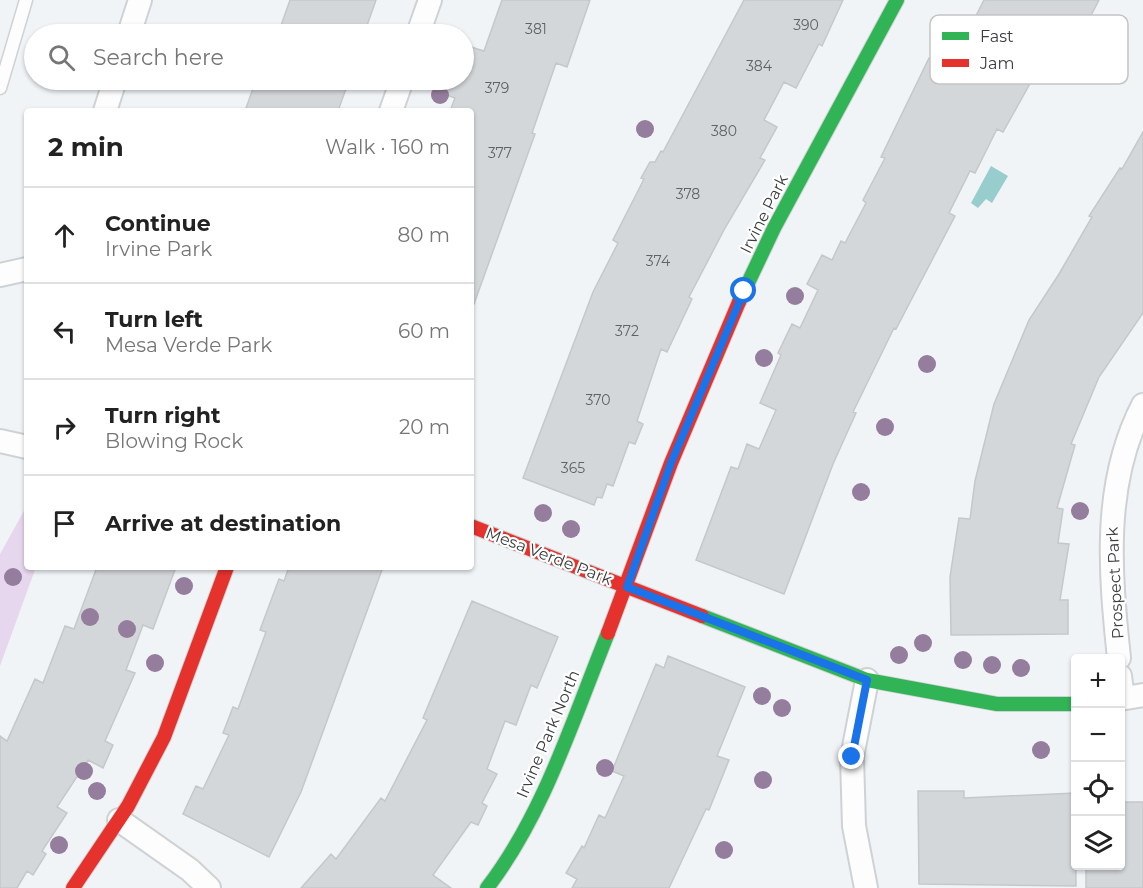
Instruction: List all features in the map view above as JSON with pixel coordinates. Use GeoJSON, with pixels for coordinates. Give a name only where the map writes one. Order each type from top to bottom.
{"type":"FeatureCollection","features":[{"type":"Feature","properties":{"kind":"street"},"geometry":{"type":"LineString","coordinates":[[132,24],[140,0]]}},
{"type":"Feature","properties":{"kind":"street"},"geometry":{"type":"LineString","coordinates":[[422,24],[430,0]]}},
{"type":"Feature","properties":{"kind":"street","name":"Irvine Park"},"geometry":{"type":"LineString","coordinates":[[627,587],[671,463],[774,228],[897,0]]}},
{"type":"Feature","properties":{"kind":"street"},"geometry":{"type":"LineString","coordinates":[[106,108],[112,90]]}},
{"type":"Feature","properties":{"kind":"street"},"geometry":{"type":"LineString","coordinates":[[392,108],[398,90]]}},
{"type":"Feature","properties":{"kind":"street"},"geometry":{"type":"LineString","coordinates":[[0,275],[24,270]]}},
{"type":"Feature","properties":{"kind":"street","name":"Prospect Park"},"geometry":{"type":"LineString","coordinates":[[1119,654],[1111,564],[1112,513],[1120,469],[1143,405]]}},
{"type":"Feature","properties":{"kind":"street"},"geometry":{"type":"LineString","coordinates":[[0,441],[24,446]]}},
{"type":"Feature","properties":{"kind":"street","name":"Mesa Verde Park"},"geometry":{"type":"LineString","coordinates":[[474,527],[867,680],[997,704],[1071,704]]}},
{"type":"Feature","properties":{"kind":"street"},"geometry":{"type":"LineString","coordinates":[[73,888],[118,820],[165,737],[226,570]]}},
{"type":"Feature","properties":{"kind":"street","name":"Irvine Park North"},"geometry":{"type":"LineString","coordinates":[[487,888],[507,862],[550,776],[627,587]]}},
{"type":"Feature","properties":{"kind":"street"},"geometry":{"type":"LineString","coordinates":[[866,888],[855,826],[852,757],[867,680]]}},
{"type":"Feature","properties":{"kind":"street"},"geometry":{"type":"LineString","coordinates":[[118,820],[190,870],[209,888]]}},
{"type":"Feature","properties":{"kind":"lane"},"geometry":{"type":"LineString","coordinates":[[0,88],[26,0]]}},
{"type":"Feature","properties":{"kind":"shaded area"},"geometry":{"type":"Polygon","coordinates":[[[24,511],[24,570],[35,570],[0,666],[0,554],[24,511]]]}},
{"type":"Feature","properties":{"kind":"water"},"geometry":{"type":"Polygon","coordinates":[[[991,166],[1008,176],[992,203],[986,199],[978,208],[971,203],[991,166]]]}},
{"type":"Feature","properties":{"kind":"building"},"geometry":{"type":"Polygon","coordinates":[[[290,0],[376,0],[368,24],[282,24],[290,0]]]}},
{"type":"Feature","properties":{"kind":"building"},"geometry":{"type":"Polygon","coordinates":[[[502,0],[590,0],[567,67],[556,63],[532,133],[535,134],[474,304],[474,108],[451,108],[455,98],[432,90],[474,90],[474,48],[484,51],[502,0]]]}},
{"type":"Feature","properties":{"kind":"building"},"geometry":{"type":"Polygon","coordinates":[[[744,0],[843,0],[822,46],[819,44],[796,88],[784,82],[764,120],[777,127],[760,158],[765,160],[725,228],[689,297],[692,299],[667,352],[661,349],[637,421],[643,424],[635,444],[629,442],[613,486],[607,484],[602,498],[597,497],[594,505],[523,478],[593,292],[618,243],[613,240],[644,179],[641,178],[650,162],[655,162],[661,151],[663,152],[744,0]]]}},
{"type":"Feature","properties":{"kind":"building"},"geometry":{"type":"Polygon","coordinates":[[[984,0],[1099,0],[1091,15],[976,15],[984,0]]]}},
{"type":"Feature","properties":{"kind":"building"},"geometry":{"type":"Polygon","coordinates":[[[929,58],[930,84],[1030,84],[1003,132],[997,129],[975,173],[970,171],[949,213],[955,216],[896,329],[894,328],[853,412],[856,413],[833,464],[784,594],[696,560],[731,467],[738,469],[747,444],[759,449],[776,410],[760,403],[781,355],[778,353],[792,324],[800,328],[818,290],[807,284],[822,255],[832,260],[841,241],[845,243],[866,203],[863,200],[885,158],[881,157],[929,58]]]}},
{"type":"Feature","properties":{"kind":"building"},"geometry":{"type":"Polygon","coordinates":[[[252,90],[345,90],[339,108],[246,108],[252,90]]]}},
{"type":"Feature","properties":{"kind":"building"},"geometry":{"type":"Polygon","coordinates":[[[1143,132],[1143,313],[1099,377],[1071,444],[1075,445],[1057,508],[1063,509],[1058,543],[1069,544],[1060,600],[1068,600],[1068,634],[951,635],[950,577],[959,518],[970,519],[975,481],[994,404],[1029,320],[1092,217],[1089,216],[1120,168],[1122,169],[1143,132]]]}},
{"type":"Feature","properties":{"kind":"building"},"geometry":{"type":"Polygon","coordinates":[[[96,570],[175,570],[153,629],[143,625],[126,670],[135,673],[105,741],[113,745],[103,768],[88,760],[57,807],[67,813],[42,851],[46,854],[33,875],[27,871],[17,888],[0,888],[0,736],[7,741],[35,679],[43,683],[65,626],[74,629],[96,570]]]}},
{"type":"Feature","properties":{"kind":"building"},"geometry":{"type":"Polygon","coordinates":[[[288,570],[382,570],[301,792],[269,857],[183,814],[196,786],[203,789],[229,735],[223,733],[233,707],[238,709],[266,632],[260,630],[279,579],[284,581],[288,570]]]}},
{"type":"Feature","properties":{"kind":"building"},"geometry":{"type":"Polygon","coordinates":[[[472,601],[558,637],[537,688],[531,685],[516,725],[505,721],[487,769],[497,774],[482,803],[487,806],[478,825],[471,822],[433,875],[451,888],[301,888],[331,854],[336,859],[381,798],[385,801],[427,720],[423,718],[472,601]]]}},
{"type":"Feature","properties":{"kind":"building"},"geometry":{"type":"Polygon","coordinates":[[[668,656],[745,687],[717,756],[729,760],[709,810],[706,809],[669,888],[572,888],[577,879],[566,873],[582,846],[584,848],[599,815],[605,818],[624,776],[612,771],[656,664],[664,668],[668,656]]]}},
{"type":"Feature","properties":{"kind":"building"},"geometry":{"type":"Polygon","coordinates":[[[918,791],[964,791],[964,798],[1071,793],[1071,870],[1076,870],[1076,886],[919,884],[918,791]]]}},
{"type":"Feature","properties":{"kind":"building"},"geometry":{"type":"Polygon","coordinates":[[[1125,802],[1143,802],[1143,888],[1086,888],[1086,870],[1125,870],[1125,802]]]}},
{"type":"Feature","properties":{"kind":"traffic: fast"},"geometry":{"type":"LineString","coordinates":[[739,302],[774,228],[897,0]]}},
{"type":"Feature","properties":{"kind":"traffic: fast"},"geometry":{"type":"LineString","coordinates":[[702,616],[867,680],[997,704],[1071,704]]}},
{"type":"Feature","properties":{"kind":"traffic: fast"},"geometry":{"type":"LineString","coordinates":[[487,888],[525,829],[541,797],[608,633]]}},
{"type":"Feature","properties":{"kind":"traffic: jam"},"geometry":{"type":"LineString","coordinates":[[608,633],[671,463],[739,302]]}},
{"type":"Feature","properties":{"kind":"traffic: jam"},"geometry":{"type":"LineString","coordinates":[[474,527],[702,616]]}},
{"type":"Feature","properties":{"kind":"traffic: jam"},"geometry":{"type":"LineString","coordinates":[[73,888],[128,806],[164,737],[226,570]]}},
{"type":"Feature","properties":{"kind":"route"},"geometry":{"type":"LineString","coordinates":[[744,291],[671,463],[627,587],[867,680],[852,757]]}}]}
